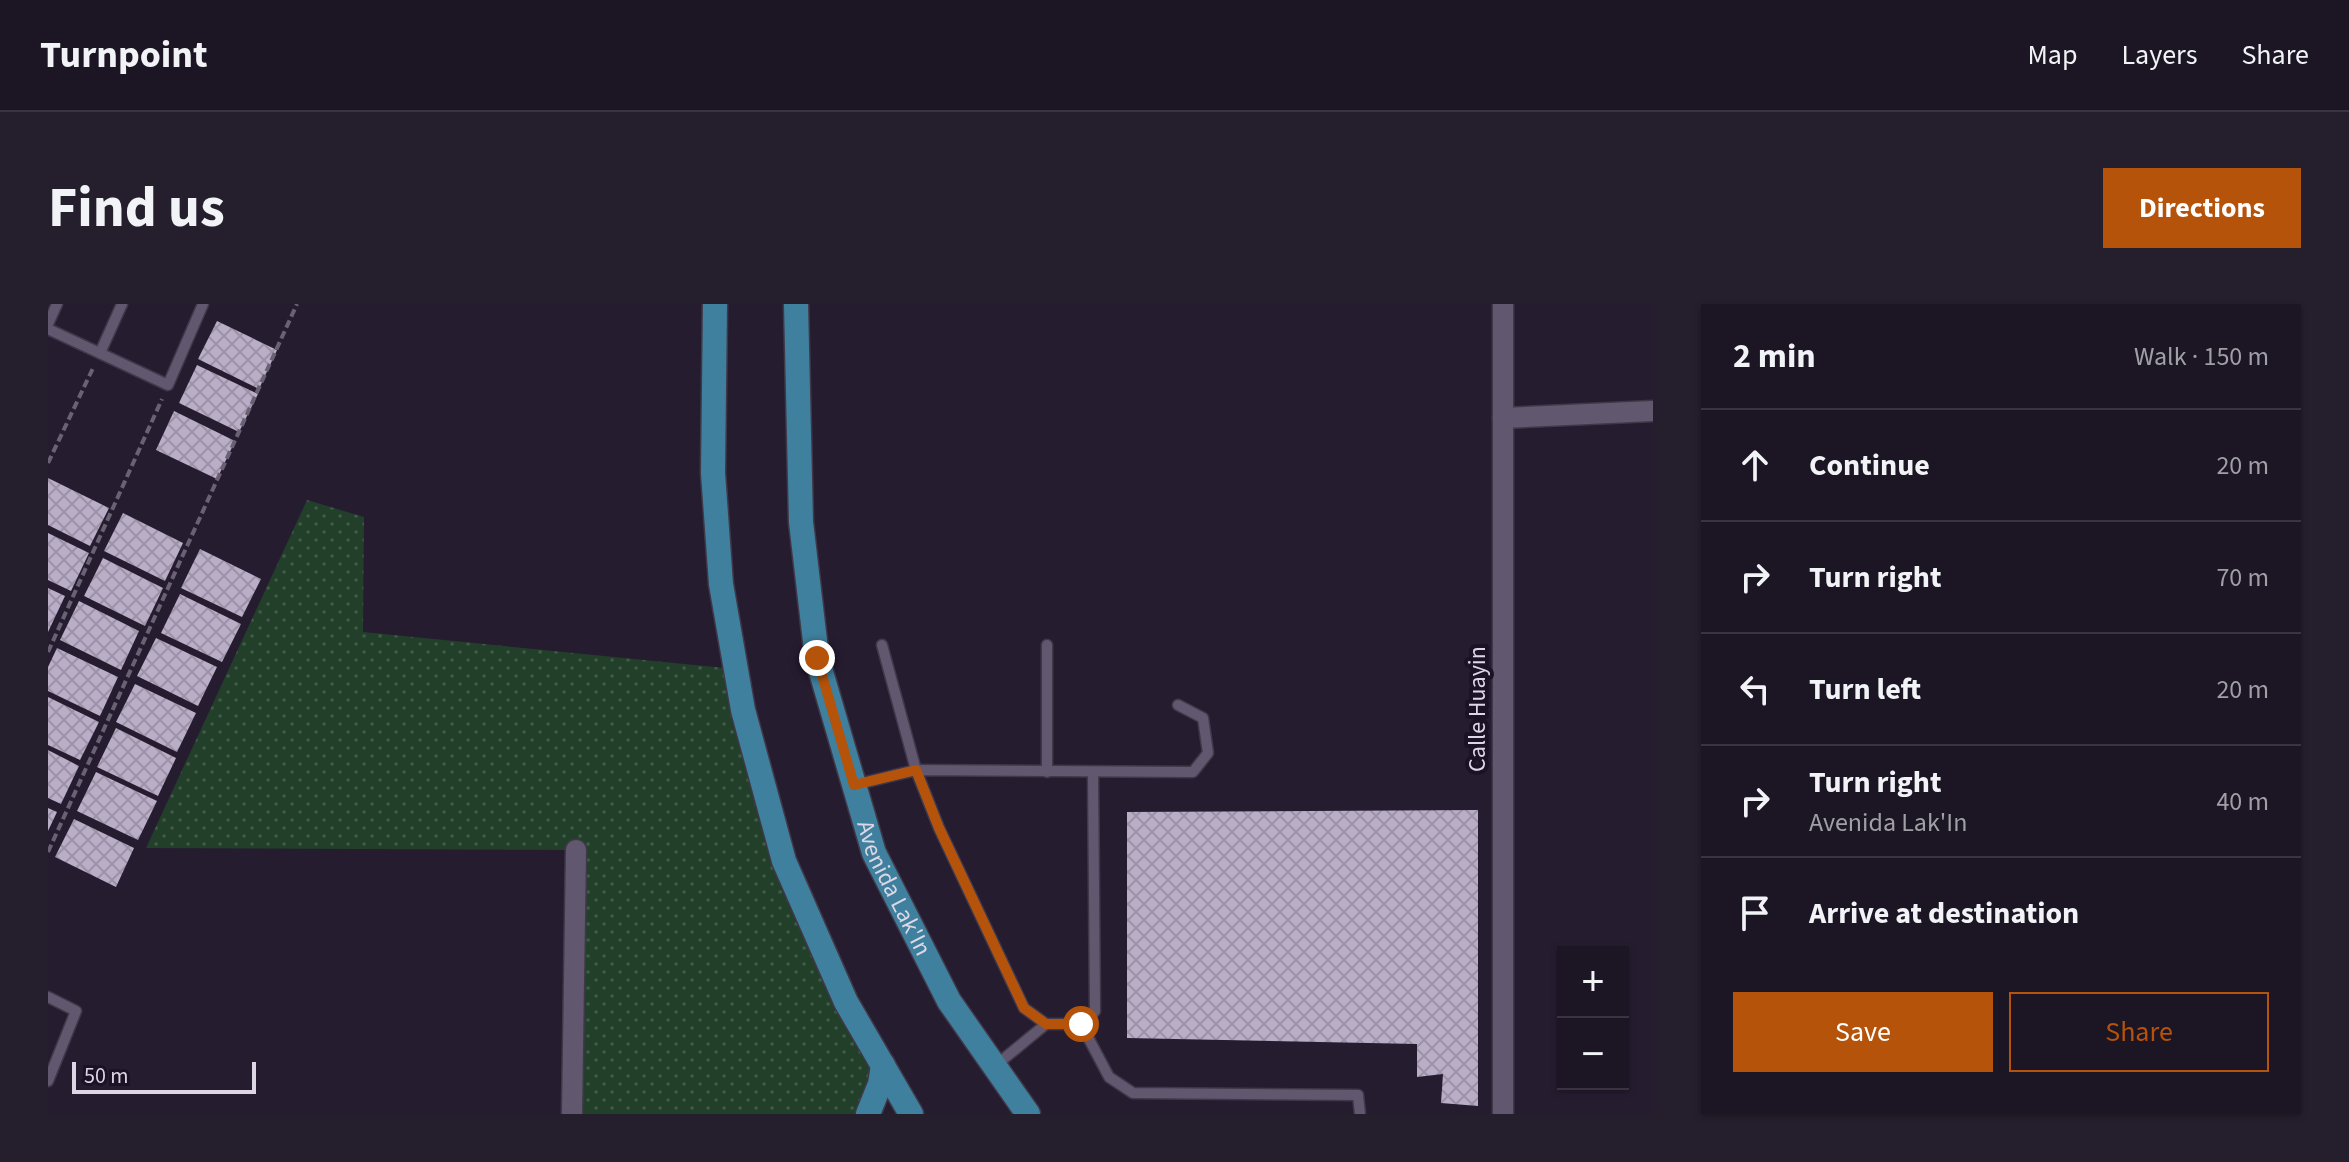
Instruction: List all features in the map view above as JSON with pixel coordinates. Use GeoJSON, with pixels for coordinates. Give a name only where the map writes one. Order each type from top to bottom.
{"type":"FeatureCollection","features":[{"type":"Feature","properties":{"kind":"main road"},"geometry":{"type":"LineString","coordinates":[[715,304],[713,473],[720,568],[743,710],[784,861],[846,1002],[911,1114]]}},
{"type":"Feature","properties":{"kind":"main road","name":"Avenida Lak'In"},"geometry":{"type":"LineString","coordinates":[[796,304],[801,522],[817,658],[874,853],[949,1001],[1028,1114]]}},
{"type":"Feature","properties":{"kind":"main road"},"geometry":{"type":"LineString","coordinates":[[868,1114],[880,1084],[883,1065]]}},
{"type":"Feature","properties":{"kind":"street","name":"Calle Huayin"},"geometry":{"type":"LineString","coordinates":[[1503,304],[1503,1114]]}},
{"type":"Feature","properties":{"kind":"street"},"geometry":{"type":"LineString","coordinates":[[1503,418],[1653,411]]}},
{"type":"Feature","properties":{"kind":"street"},"geometry":{"type":"LineString","coordinates":[[572,1114],[576,850]]}},
{"type":"Feature","properties":{"kind":"lane"},"geometry":{"type":"LineString","coordinates":[[57,304],[48,326],[168,385],[203,304]]}},
{"type":"Feature","properties":{"kind":"lane"},"geometry":{"type":"LineString","coordinates":[[100,353],[122,304]]}},
{"type":"Feature","properties":{"kind":"lane"},"geometry":{"type":"LineString","coordinates":[[882,645],[916,770],[939,828],[1024,1008],[1046,1024],[1081,1024],[1095,1011],[1093,773]]}},
{"type":"Feature","properties":{"kind":"lane"},"geometry":{"type":"LineString","coordinates":[[1047,645],[1047,772]]}},
{"type":"Feature","properties":{"kind":"lane"},"geometry":{"type":"LineString","coordinates":[[854,785],[916,770],[1193,772],[1208,753],[1203,718],[1178,705]]}},
{"type":"Feature","properties":{"kind":"lane"},"geometry":{"type":"LineString","coordinates":[[48,997],[76,1011],[48,1081]]}},
{"type":"Feature","properties":{"kind":"lane"},"geometry":{"type":"LineString","coordinates":[[995,1067],[1046,1024]]}},
{"type":"Feature","properties":{"kind":"lane"},"geometry":{"type":"LineString","coordinates":[[1081,1024],[1109,1077],[1133,1093],[1358,1095],[1360,1114]]}},
{"type":"Feature","properties":{"kind":"path"},"geometry":{"type":"LineString","coordinates":[[48,852],[297,304]]}},
{"type":"Feature","properties":{"kind":"path"},"geometry":{"type":"LineString","coordinates":[[48,463],[100,353]]}},
{"type":"Feature","properties":{"kind":"path"},"geometry":{"type":"LineString","coordinates":[[48,652],[168,385]]}},
{"type":"Feature","properties":{"kind":"green space"},"geometry":{"type":"Polygon","coordinates":[[[307,500],[364,517],[363,632],[735,669],[768,803],[883,1065],[867,1114],[572,1114],[576,850],[146,848],[307,500]]]}},
{"type":"Feature","properties":{"kind":"building"},"geometry":{"type":"Polygon","coordinates":[[[217,321],[277,350],[259,389],[198,359],[217,321]]]}},
{"type":"Feature","properties":{"kind":"building"},"geometry":{"type":"Polygon","coordinates":[[[197,365],[258,394],[239,432],[179,403],[197,365]]]}},
{"type":"Feature","properties":{"kind":"building"},"geometry":{"type":"Polygon","coordinates":[[[174,411],[235,441],[217,479],[156,450],[174,411]]]}},
{"type":"Feature","properties":{"kind":"building"},"geometry":{"type":"Polygon","coordinates":[[[48,478],[109,508],[90,546],[48,525],[48,478]]]}},
{"type":"Feature","properties":{"kind":"building"},"geometry":{"type":"Polygon","coordinates":[[[123,513],[183,543],[165,581],[104,551],[123,513]]]}},
{"type":"Feature","properties":{"kind":"building"},"geometry":{"type":"Polygon","coordinates":[[[48,533],[89,553],[71,591],[48,580],[48,533]]]}},
{"type":"Feature","properties":{"kind":"building"},"geometry":{"type":"Polygon","coordinates":[[[200,549],[261,579],[242,617],[181,588],[200,549]]]}},
{"type":"Feature","properties":{"kind":"building"},"geometry":{"type":"Polygon","coordinates":[[[103,558],[163,588],[145,626],[84,596],[103,558]]]}},
{"type":"Feature","properties":{"kind":"building"},"geometry":{"type":"Polygon","coordinates":[[[48,588],[65,596],[48,632],[48,588]]]}},
{"type":"Feature","properties":{"kind":"building"},"geometry":{"type":"Polygon","coordinates":[[[180,594],[241,624],[222,662],[161,633],[180,594]]]}},
{"type":"Feature","properties":{"kind":"building"},"geometry":{"type":"Polygon","coordinates":[[[79,601],[139,631],[121,670],[60,640],[79,601]]]}},
{"type":"Feature","properties":{"kind":"building"},"geometry":{"type":"Polygon","coordinates":[[[156,638],[217,667],[198,706],[137,676],[156,638]]]}},
{"type":"Feature","properties":{"kind":"building"},"geometry":{"type":"Polygon","coordinates":[[[57,648],[118,677],[100,716],[48,691],[48,667],[57,648]]]}},
{"type":"Feature","properties":{"kind":"building"},"geometry":{"type":"Polygon","coordinates":[[[135,684],[196,713],[177,752],[116,722],[135,684]]]}},
{"type":"Feature","properties":{"kind":"building"},"geometry":{"type":"Polygon","coordinates":[[[48,697],[99,722],[80,760],[48,745],[48,697]]]}},
{"type":"Feature","properties":{"kind":"building"},"geometry":{"type":"Polygon","coordinates":[[[116,728],[176,758],[158,796],[97,767],[116,728]]]}},
{"type":"Feature","properties":{"kind":"building"},"geometry":{"type":"Polygon","coordinates":[[[48,750],[79,766],[61,804],[48,798],[48,750]]]}},
{"type":"Feature","properties":{"kind":"building"},"geometry":{"type":"Polygon","coordinates":[[[96,772],[157,801],[138,840],[77,811],[96,772]]]}},
{"type":"Feature","properties":{"kind":"building"},"geometry":{"type":"Polygon","coordinates":[[[48,808],[57,812],[48,831],[48,808]]]}},
{"type":"Feature","properties":{"kind":"building"},"geometry":{"type":"Polygon","coordinates":[[[1478,810],[1478,1106],[1441,1103],[1443,1074],[1417,1077],[1417,1044],[1127,1038],[1127,812],[1478,810]]]}},
{"type":"Feature","properties":{"kind":"building"},"geometry":{"type":"Polygon","coordinates":[[[74,819],[134,848],[116,887],[55,857],[74,819]]]}},
{"type":"Feature","properties":{"kind":"route"},"geometry":{"type":"LineString","coordinates":[[817,658],[854,785],[916,770],[939,828],[1024,1008],[1046,1024],[1081,1024]]}}]}
